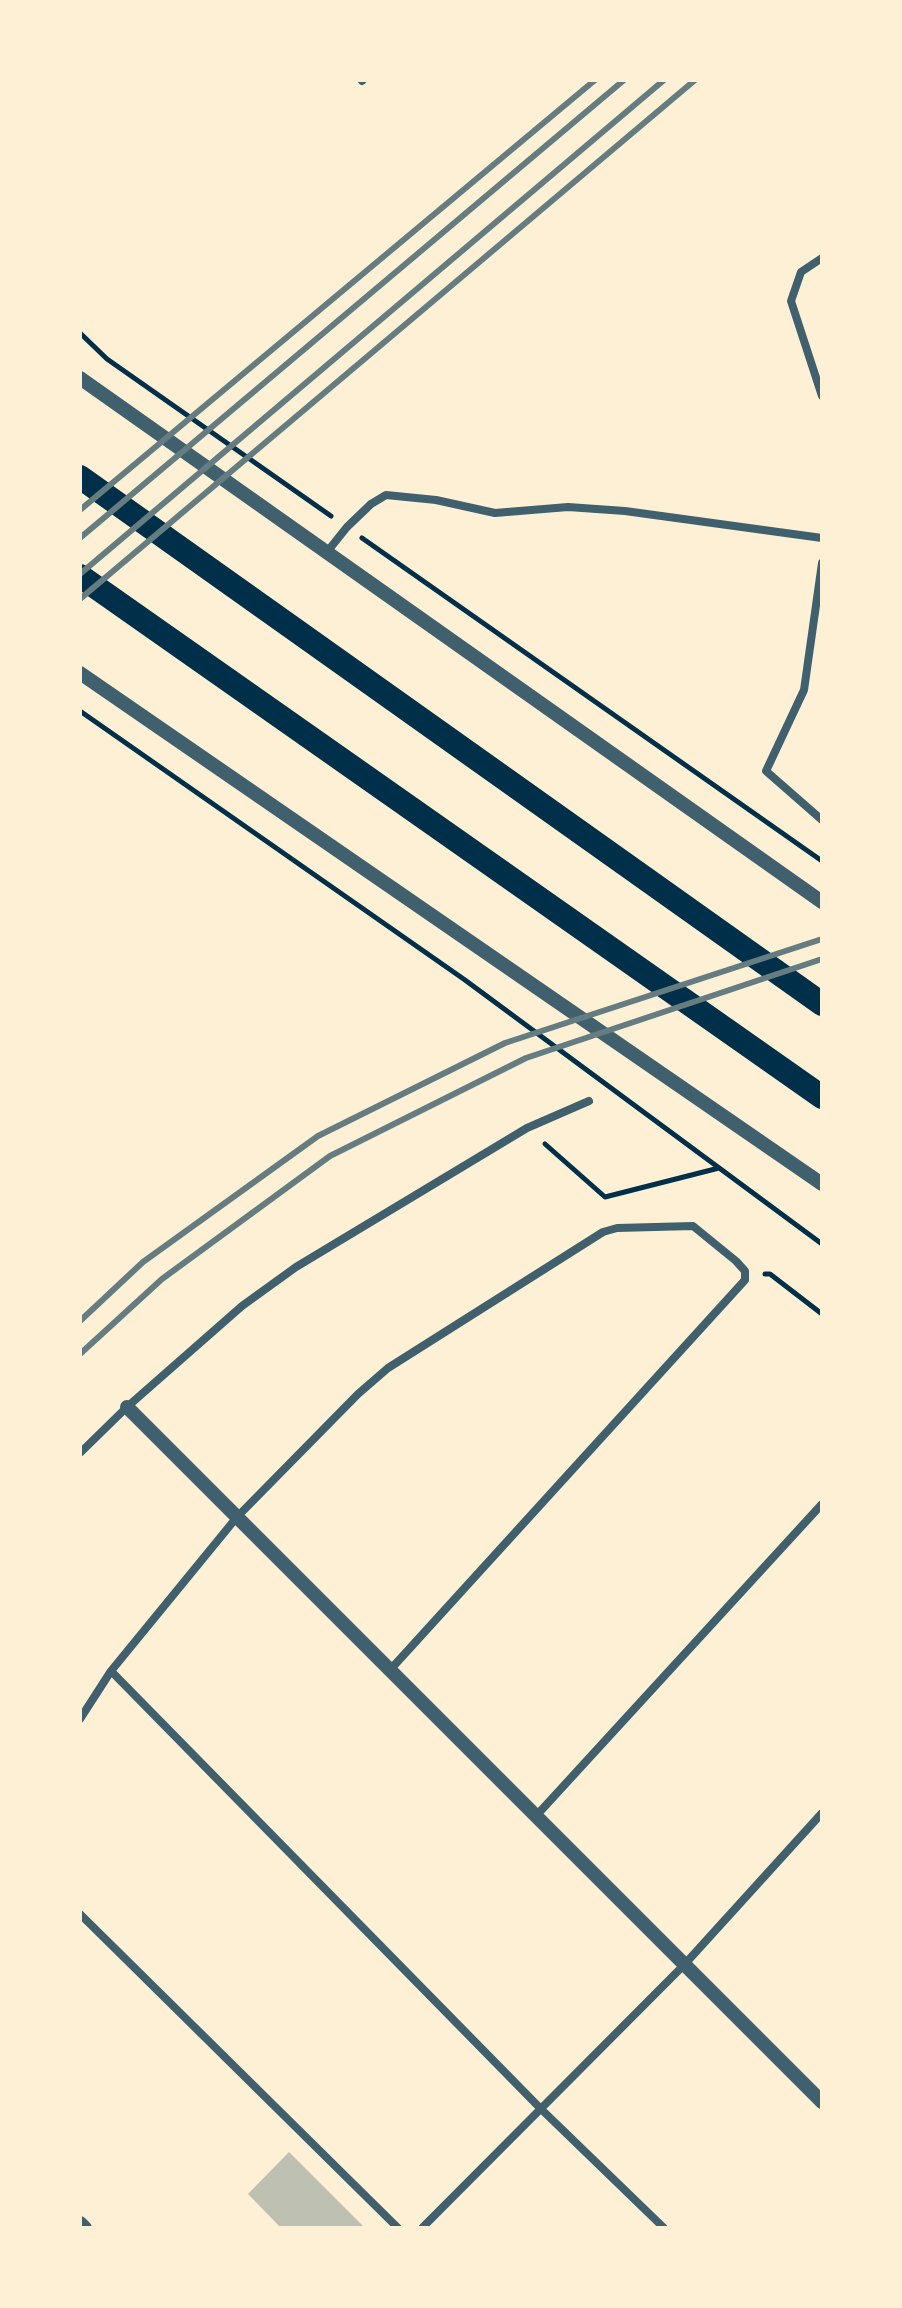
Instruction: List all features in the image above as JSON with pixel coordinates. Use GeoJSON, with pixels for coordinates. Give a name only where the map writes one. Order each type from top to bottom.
{"type":"FeatureCollection","features":[{"type":"Feature","properties":{"kind":"highway"},"geometry":{"type":"LineString","coordinates":[[80,477],[822,1004]]}},
{"type":"Feature","properties":{"kind":"highway"},"geometry":{"type":"LineString","coordinates":[[80,576],[822,1097]]}},
{"type":"Feature","properties":{"kind":"street"},"geometry":{"type":"LineString","coordinates":[[822,258],[801,272],[791,301],[822,396]]}},
{"type":"Feature","properties":{"kind":"street"},"geometry":{"type":"LineString","coordinates":[[80,378],[822,902]]}},
{"type":"Feature","properties":{"kind":"street"},"geometry":{"type":"LineString","coordinates":[[327,552],[347,527],[371,504],[386,495],[436,500],[495,513],[568,507],[625,511],[822,538]]}},
{"type":"Feature","properties":{"kind":"street"},"geometry":{"type":"LineString","coordinates":[[822,563],[804,690],[766,771],[822,820]]}},
{"type":"Feature","properties":{"kind":"street"},"geometry":{"type":"LineString","coordinates":[[80,673],[822,1184]]}},
{"type":"Feature","properties":{"kind":"street"},"geometry":{"type":"LineString","coordinates":[[80,1453],[127,1407],[242,1306],[296,1267],[527,1128],[589,1101]]}},
{"type":"Feature","properties":{"kind":"street"},"geometry":{"type":"LineString","coordinates":[[80,1719],[111,1671],[237,1517],[358,1394],[388,1368],[603,1232],[617,1228],[693,1226],[745,1271],[745,1280],[390,1670]]}},
{"type":"Feature","properties":{"kind":"street"},"geometry":{"type":"LineString","coordinates":[[127,1407],[822,2102]]}},
{"type":"Feature","properties":{"kind":"street"},"geometry":{"type":"LineString","coordinates":[[536,1816],[822,1504]]}},
{"type":"Feature","properties":{"kind":"street"},"geometry":{"type":"LineString","coordinates":[[111,1671],[540,2108],[664,2228]]}},
{"type":"Feature","properties":{"kind":"street"},"geometry":{"type":"LineString","coordinates":[[422,2228],[684,1965],[822,1813]]}},
{"type":"Feature","properties":{"kind":"street"},"geometry":{"type":"LineString","coordinates":[[80,1914],[398,2228]]}},
{"type":"Feature","properties":{"kind":"street"},"geometry":{"type":"LineString","coordinates":[[80,2223],[85,2228]]}},
{"type":"Feature","properties":{"kind":"path"},"geometry":{"type":"LineString","coordinates":[[80,333],[107,359],[822,861]]}},
{"type":"Feature","properties":{"kind":"path"},"geometry":{"type":"LineString","coordinates":[[80,711],[465,980],[822,1244]]}},
{"type":"Feature","properties":{"kind":"path"},"geometry":{"type":"LineString","coordinates":[[527,1128],[605,1197],[720,1168]]}},
{"type":"Feature","properties":{"kind":"path"},"geometry":{"type":"LineString","coordinates":[[745,1271],[770,1274],[822,1314]]}},
{"type":"Feature","properties":{"kind":"building"},"geometry":{"type":"Polygon","coordinates":[[[289,2152],[365,2228],[281,2228],[248,2194],[289,2152]]]}},
{"type":"Feature","properties":{"kind":"railway"},"geometry":{"type":"LineString","coordinates":[[80,510],[595,80]]}},
{"type":"Feature","properties":{"kind":"railway"},"geometry":{"type":"LineString","coordinates":[[80,538],[624,80]]}},
{"type":"Feature","properties":{"kind":"railway"},"geometry":{"type":"LineString","coordinates":[[80,574],[664,80]]}},
{"type":"Feature","properties":{"kind":"railway"},"geometry":{"type":"LineString","coordinates":[[80,599],[695,80]]}},
{"type":"Feature","properties":{"kind":"railway"},"geometry":{"type":"LineString","coordinates":[[80,1321],[143,1262],[318,1136],[505,1043],[822,939]]}},
{"type":"Feature","properties":{"kind":"railway"},"geometry":{"type":"LineString","coordinates":[[80,1354],[162,1279],[330,1156],[526,1058],[822,959]]}}]}
